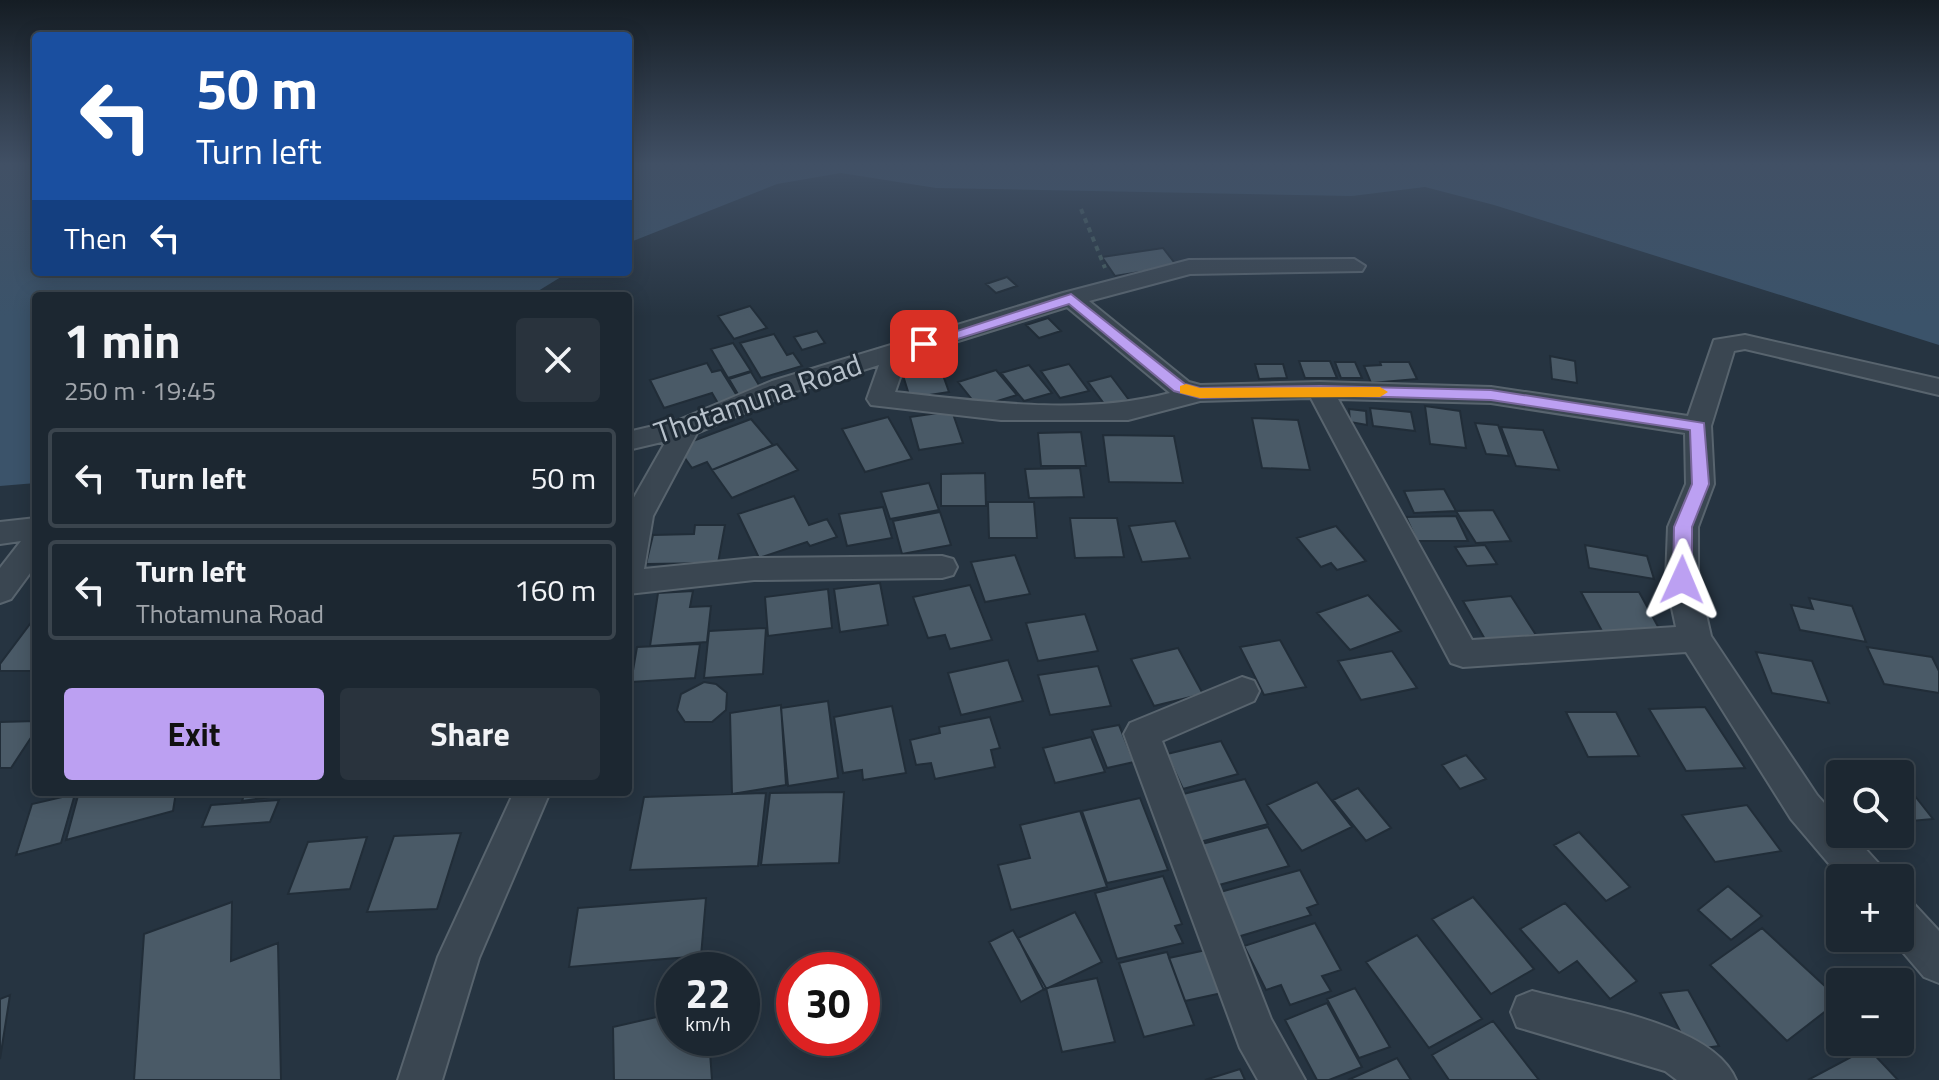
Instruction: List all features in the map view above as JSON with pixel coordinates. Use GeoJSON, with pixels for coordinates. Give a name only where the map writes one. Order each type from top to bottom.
{"type":"FeatureCollection","features":[{"type":"Feature","properties":{"kind":"street","name":"Thotamuna Road"},"geometry":{"type":"LineString","coordinates":[[632,440],[687,427],[781,387],[1071,298],[1189,267],[1354,266]]}},
{"type":"Feature","properties":{"kind":"street"},"geometry":{"type":"LineString","coordinates":[[1071,298],[1180,388],[1200,393]]}},
{"type":"Feature","properties":{"kind":"street"},"geometry":{"type":"LineString","coordinates":[[1854,864],[1804,807],[1695,639],[1682,580],[1683,527],[1700,484],[1698,426],[1723,345],[1745,342],[1939,387]]}},
{"type":"Feature","properties":{"kind":"street"},"geometry":{"type":"LineString","coordinates":[[895,354],[880,399],[1001,412],[1128,412],[1200,393],[1320,390],[1491,395],[1698,426]]}},
{"type":"Feature","properties":{"kind":"street"},"geometry":{"type":"LineString","coordinates":[[1320,390],[1463,654],[1695,639]]}},
{"type":"Feature","properties":{"kind":"street"},"geometry":{"type":"LineString","coordinates":[[633,503],[687,427]]}},
{"type":"Feature","properties":{"kind":"street"},"geometry":{"type":"LineString","coordinates":[[0,533],[32,529]]}},
{"type":"Feature","properties":{"kind":"street"},"geometry":{"type":"LineString","coordinates":[[0,591],[32,548]]}},
{"type":"Feature","properties":{"kind":"street"},"geometry":{"type":"LineString","coordinates":[[632,582],[754,569],[942,567]]}},
{"type":"Feature","properties":{"kind":"street"},"geometry":{"type":"LineString","coordinates":[[1242,691],[1142,734],[1255,1033],[1283,1080]]}},
{"type":"Feature","properties":{"kind":"street"},"geometry":{"type":"LineString","coordinates":[[420,1080],[459,957],[530,796]]}},
{"type":"Feature","properties":{"kind":"street"},"geometry":{"type":"LineString","coordinates":[[1914,934],[1939,962]]}},
{"type":"Feature","properties":{"kind":"street"},"geometry":{"type":"LineString","coordinates":[[1532,1012],[1676,1052],[1714,1080]]}},
{"type":"Feature","properties":{"kind":"path"},"geometry":{"type":"LineString","coordinates":[[1083,215],[1097,253],[1115,287]]}},
{"type":"Feature","properties":{"kind":"water"},"geometry":{"type":"Polygon","coordinates":[[[0,215],[32,215],[32,276],[562,276],[536,292],[32,292],[32,483],[0,486],[0,215]]]}},
{"type":"Feature","properties":{"kind":"water"},"geometry":{"type":"Polygon","coordinates":[[[632,215],[698,215],[632,241],[632,215]]]}},
{"type":"Feature","properties":{"kind":"water"},"geometry":{"type":"Polygon","coordinates":[[[1527,215],[1939,215],[1939,345],[1527,215]]]}},
{"type":"Feature","properties":{"kind":"building"},"geometry":{"type":"Polygon","coordinates":[[[1163,248],[1177,266],[1115,276],[1102,257],[1163,248]]]}},
{"type":"Feature","properties":{"kind":"building"},"geometry":{"type":"Polygon","coordinates":[[[1007,277],[1017,286],[996,293],[986,284],[1007,277]]]}},
{"type":"Feature","properties":{"kind":"building"},"geometry":{"type":"Polygon","coordinates":[[[750,306],[767,328],[734,339],[718,316],[750,306]]]}},
{"type":"Feature","properties":{"kind":"building"},"geometry":{"type":"Polygon","coordinates":[[[1048,318],[1061,331],[1039,338],[1026,325],[1048,318]]]}},
{"type":"Feature","properties":{"kind":"building"},"geometry":{"type":"Polygon","coordinates":[[[817,331],[825,343],[802,350],[794,337],[817,331]]]}},
{"type":"Feature","properties":{"kind":"building"},"geometry":{"type":"Polygon","coordinates":[[[774,334],[787,355],[793,353],[802,366],[761,378],[740,343],[774,334]]]}},
{"type":"Feature","properties":{"kind":"building"},"geometry":{"type":"Polygon","coordinates":[[[733,343],[751,371],[728,378],[711,349],[733,343]]]}},
{"type":"Feature","properties":{"kind":"building"},"geometry":{"type":"Polygon","coordinates":[[[1550,356],[1575,361],[1577,383],[1552,379],[1550,356]]]}},
{"type":"Feature","properties":{"kind":"building"},"geometry":{"type":"Polygon","coordinates":[[[1299,361],[1330,361],[1337,378],[1305,378],[1299,361]]]}},
{"type":"Feature","properties":{"kind":"building"},"geometry":{"type":"Polygon","coordinates":[[[1335,362],[1355,362],[1362,378],[1341,378],[1335,362]]]}},
{"type":"Feature","properties":{"kind":"building"},"geometry":{"type":"Polygon","coordinates":[[[1380,362],[1409,362],[1417,379],[1371,383],[1364,366],[1381,365],[1380,362]]]}},
{"type":"Feature","properties":{"kind":"building"},"geometry":{"type":"Polygon","coordinates":[[[707,363],[712,372],[721,370],[739,399],[719,405],[712,393],[664,408],[650,380],[707,363]]]}},
{"type":"Feature","properties":{"kind":"building"},"geometry":{"type":"Polygon","coordinates":[[[939,364],[949,392],[910,398],[901,369],[939,364]]]}},
{"type":"Feature","properties":{"kind":"building"},"geometry":{"type":"Polygon","coordinates":[[[1069,364],[1089,391],[1060,398],[1041,371],[1069,364]]]}},
{"type":"Feature","properties":{"kind":"building"},"geometry":{"type":"Polygon","coordinates":[[[1255,364],[1283,364],[1287,378],[1259,379],[1255,364]]]}},
{"type":"Feature","properties":{"kind":"building"},"geometry":{"type":"Polygon","coordinates":[[[1029,365],[1052,393],[1024,401],[1001,373],[1029,365]]]}},
{"type":"Feature","properties":{"kind":"building"},"geometry":{"type":"Polygon","coordinates":[[[996,370],[1017,395],[978,407],[958,382],[996,370]]]}},
{"type":"Feature","properties":{"kind":"building"},"geometry":{"type":"Polygon","coordinates":[[[751,372],[762,390],[739,396],[729,379],[751,372]]]}},
{"type":"Feature","properties":{"kind":"building"},"geometry":{"type":"Polygon","coordinates":[[[1111,376],[1129,400],[1105,405],[1088,382],[1111,376]]]}},
{"type":"Feature","properties":{"kind":"building"},"geometry":{"type":"Polygon","coordinates":[[[1425,406],[1460,411],[1466,448],[1430,444],[1425,406]]]}},
{"type":"Feature","properties":{"kind":"building"},"geometry":{"type":"Polygon","coordinates":[[[1370,408],[1411,412],[1415,431],[1373,426],[1370,408]]]}},
{"type":"Feature","properties":{"kind":"building"},"geometry":{"type":"Polygon","coordinates":[[[1349,409],[1366,411],[1367,425],[1350,422],[1349,409]]]}},
{"type":"Feature","properties":{"kind":"building"},"geometry":{"type":"Polygon","coordinates":[[[952,411],[963,443],[919,450],[910,417],[952,411]]]}},
{"type":"Feature","properties":{"kind":"building"},"geometry":{"type":"Polygon","coordinates":[[[888,417],[912,459],[865,472],[842,429],[888,417]]]}},
{"type":"Feature","properties":{"kind":"building"},"geometry":{"type":"Polygon","coordinates":[[[1252,418],[1298,420],[1310,470],[1262,468],[1252,418]]]}},
{"type":"Feature","properties":{"kind":"building"},"geometry":{"type":"Polygon","coordinates":[[[751,419],[773,445],[712,470],[707,462],[692,468],[677,447],[751,419]]]}},
{"type":"Feature","properties":{"kind":"building"},"geometry":{"type":"Polygon","coordinates":[[[1475,423],[1498,425],[1509,456],[1486,454],[1475,423]]]}},
{"type":"Feature","properties":{"kind":"building"},"geometry":{"type":"Polygon","coordinates":[[[1501,427],[1543,430],[1559,470],[1516,466],[1501,427]]]}},
{"type":"Feature","properties":{"kind":"building"},"geometry":{"type":"Polygon","coordinates":[[[1081,432],[1086,466],[1041,466],[1038,433],[1081,432]]]}},
{"type":"Feature","properties":{"kind":"building"},"geometry":{"type":"Polygon","coordinates":[[[1103,435],[1174,436],[1183,483],[1109,482],[1103,435]]]}},
{"type":"Feature","properties":{"kind":"building"},"geometry":{"type":"Polygon","coordinates":[[[777,444],[798,470],[732,498],[712,470],[777,444]]]}},
{"type":"Feature","properties":{"kind":"building"},"geometry":{"type":"Polygon","coordinates":[[[1080,468],[1084,497],[1029,498],[1025,469],[1080,468]]]}},
{"type":"Feature","properties":{"kind":"building"},"geometry":{"type":"Polygon","coordinates":[[[985,473],[986,506],[941,506],[941,474],[985,473]]]}},
{"type":"Feature","properties":{"kind":"building"},"geometry":{"type":"Polygon","coordinates":[[[929,483],[939,510],[890,519],[881,492],[929,483]]]}},
{"type":"Feature","properties":{"kind":"building"},"geometry":{"type":"Polygon","coordinates":[[[1444,489],[1456,511],[1414,513],[1404,491],[1444,489]]]}},
{"type":"Feature","properties":{"kind":"building"},"geometry":{"type":"Polygon","coordinates":[[[794,496],[809,525],[827,519],[837,537],[810,546],[807,542],[759,558],[738,514],[794,496]]]}},
{"type":"Feature","properties":{"kind":"building"},"geometry":{"type":"Polygon","coordinates":[[[988,502],[1034,502],[1037,538],[989,538],[988,502]]]}},
{"type":"Feature","properties":{"kind":"building"},"geometry":{"type":"Polygon","coordinates":[[[883,507],[892,538],[847,546],[839,514],[883,507]]]}},
{"type":"Feature","properties":{"kind":"building"},"geometry":{"type":"Polygon","coordinates":[[[1493,510],[1511,541],[1476,543],[1456,511],[1493,510]]]}},
{"type":"Feature","properties":{"kind":"building"},"geometry":{"type":"Polygon","coordinates":[[[940,512],[951,545],[902,554],[893,521],[940,512]]]}},
{"type":"Feature","properties":{"kind":"building"},"geometry":{"type":"Polygon","coordinates":[[[1456,516],[1468,541],[1417,541],[1406,517],[1456,516]]]}},
{"type":"Feature","properties":{"kind":"building"},"geometry":{"type":"Polygon","coordinates":[[[1070,518],[1117,518],[1124,557],[1075,558],[1070,518]]]}},
{"type":"Feature","properties":{"kind":"building"},"geometry":{"type":"Polygon","coordinates":[[[1175,521],[1190,558],[1142,562],[1129,526],[1175,521]]]}},
{"type":"Feature","properties":{"kind":"building"},"geometry":{"type":"Polygon","coordinates":[[[695,525],[725,525],[718,563],[646,564],[653,535],[694,534],[695,525]]]}},
{"type":"Feature","properties":{"kind":"building"},"geometry":{"type":"Polygon","coordinates":[[[1336,526],[1366,561],[1337,570],[1331,563],[1321,567],[1297,538],[1336,526]]]}},
{"type":"Feature","properties":{"kind":"building"},"geometry":{"type":"Polygon","coordinates":[[[1485,545],[1497,564],[1467,566],[1455,547],[1485,545]]]}},
{"type":"Feature","properties":{"kind":"building"},"geometry":{"type":"Polygon","coordinates":[[[1585,545],[1647,556],[1654,579],[1589,568],[1585,545]]]}},
{"type":"Feature","properties":{"kind":"building"},"geometry":{"type":"Polygon","coordinates":[[[1015,555],[1030,594],[985,602],[971,562],[1015,555]]]}},
{"type":"Feature","properties":{"kind":"building"},"geometry":{"type":"Polygon","coordinates":[[[880,583],[888,625],[840,632],[834,589],[880,583]]]}},
{"type":"Feature","properties":{"kind":"building"},"geometry":{"type":"Polygon","coordinates":[[[970,585],[992,640],[950,649],[945,635],[928,638],[913,597],[970,585]]]}},
{"type":"Feature","properties":{"kind":"building"},"geometry":{"type":"Polygon","coordinates":[[[828,589],[832,628],[768,636],[765,597],[828,589]]]}},
{"type":"Feature","properties":{"kind":"building"},"geometry":{"type":"Polygon","coordinates":[[[693,591],[690,607],[711,606],[707,642],[650,646],[658,593],[693,591]]]}},
{"type":"Feature","properties":{"kind":"building"},"geometry":{"type":"Polygon","coordinates":[[[1581,592],[1639,592],[1661,632],[1602,631],[1581,592]]]}},
{"type":"Feature","properties":{"kind":"building"},"geometry":{"type":"Polygon","coordinates":[[[1368,595],[1401,631],[1350,650],[1317,613],[1368,595]]]}},
{"type":"Feature","properties":{"kind":"building"},"geometry":{"type":"Polygon","coordinates":[[[1511,596],[1536,635],[1486,641],[1463,601],[1511,596]]]}},
{"type":"Feature","properties":{"kind":"building"},"geometry":{"type":"Polygon","coordinates":[[[1809,598],[1852,606],[1866,642],[1800,630],[1791,605],[1813,609],[1809,598]]]}},
{"type":"Feature","properties":{"kind":"building"},"geometry":{"type":"Polygon","coordinates":[[[1085,614],[1098,651],[1038,661],[1026,623],[1085,614]]]}},
{"type":"Feature","properties":{"kind":"building"},"geometry":{"type":"Polygon","coordinates":[[[32,621],[32,671],[0,671],[0,664],[32,621]]]}},
{"type":"Feature","properties":{"kind":"building"},"geometry":{"type":"Polygon","coordinates":[[[766,628],[763,674],[704,678],[709,631],[766,628]]]}},
{"type":"Feature","properties":{"kind":"building"},"geometry":{"type":"Polygon","coordinates":[[[1280,640],[1306,687],[1264,695],[1240,647],[1280,640]]]}},
{"type":"Feature","properties":{"kind":"building"},"geometry":{"type":"Polygon","coordinates":[[[700,644],[695,678],[632,682],[637,647],[700,644]]]}},
{"type":"Feature","properties":{"kind":"building"},"geometry":{"type":"Polygon","coordinates":[[[1867,647],[1932,657],[1939,671],[1939,693],[1884,684],[1867,647]]]}},
{"type":"Feature","properties":{"kind":"building"},"geometry":{"type":"Polygon","coordinates":[[[1178,648],[1203,694],[1154,706],[1131,659],[1178,648]]]}},
{"type":"Feature","properties":{"kind":"building"},"geometry":{"type":"Polygon","coordinates":[[[1392,651],[1417,688],[1361,700],[1338,661],[1392,651]]]}},
{"type":"Feature","properties":{"kind":"building"},"geometry":{"type":"Polygon","coordinates":[[[1756,652],[1812,661],[1829,703],[1772,693],[1756,652]]]}},
{"type":"Feature","properties":{"kind":"building"},"geometry":{"type":"Polygon","coordinates":[[[1008,660],[1023,701],[961,715],[948,673],[1008,660]]]}},
{"type":"Feature","properties":{"kind":"building"},"geometry":{"type":"Polygon","coordinates":[[[1098,666],[1111,706],[1050,715],[1038,675],[1098,666]]]}},
{"type":"Feature","properties":{"kind":"building"},"geometry":{"type":"Polygon","coordinates":[[[704,682],[716,684],[727,693],[726,710],[712,722],[685,722],[677,710],[681,694],[704,682]]]}},
{"type":"Feature","properties":{"kind":"building"},"geometry":{"type":"Polygon","coordinates":[[[828,701],[838,778],[788,786],[781,708],[828,701]]]}},
{"type":"Feature","properties":{"kind":"building"},"geometry":{"type":"Polygon","coordinates":[[[781,705],[786,785],[732,794],[730,713],[781,705]]]}},
{"type":"Feature","properties":{"kind":"building"},"geometry":{"type":"Polygon","coordinates":[[[892,706],[906,773],[863,780],[862,770],[843,773],[834,717],[892,706]]]}},
{"type":"Feature","properties":{"kind":"building"},"geometry":{"type":"Polygon","coordinates":[[[1705,707],[1745,768],[1686,771],[1649,709],[1705,707]]]}},
{"type":"Feature","properties":{"kind":"building"},"geometry":{"type":"Polygon","coordinates":[[[1566,712],[1616,712],[1639,756],[1588,757],[1566,712]]]}},
{"type":"Feature","properties":{"kind":"building"},"geometry":{"type":"Polygon","coordinates":[[[990,717],[1000,748],[991,750],[995,767],[935,779],[931,763],[916,765],[910,740],[940,733],[939,727],[990,717]]]}},
{"type":"Feature","properties":{"kind":"building"},"geometry":{"type":"Polygon","coordinates":[[[32,721],[32,736],[11,768],[0,768],[0,722],[32,721]]]}},
{"type":"Feature","properties":{"kind":"building"},"geometry":{"type":"Polygon","coordinates":[[[1119,725],[1134,762],[1107,768],[1092,730],[1119,725]]]}},
{"type":"Feature","properties":{"kind":"building"},"geometry":{"type":"Polygon","coordinates":[[[1091,737],[1105,772],[1055,783],[1043,748],[1091,737]]]}},
{"type":"Feature","properties":{"kind":"building"},"geometry":{"type":"Polygon","coordinates":[[[1221,741],[1238,774],[1183,789],[1167,754],[1221,741]]]}},
{"type":"Feature","properties":{"kind":"building"},"geometry":{"type":"Polygon","coordinates":[[[1466,755],[1486,779],[1460,789],[1442,765],[1466,755]]]}},
{"type":"Feature","properties":{"kind":"building"},"geometry":{"type":"Polygon","coordinates":[[[1245,779],[1268,824],[1196,843],[1175,796],[1245,779]]]}},
{"type":"Feature","properties":{"kind":"building"},"geometry":{"type":"Polygon","coordinates":[[[1317,782],[1352,827],[1302,851],[1267,805],[1317,782]]]}},
{"type":"Feature","properties":{"kind":"building"},"geometry":{"type":"Polygon","coordinates":[[[1358,788],[1391,828],[1366,841],[1333,800],[1358,788]]]}},
{"type":"Feature","properties":{"kind":"building"},"geometry":{"type":"Polygon","coordinates":[[[844,792],[839,863],[761,865],[770,793],[844,792]]]}},
{"type":"Feature","properties":{"kind":"building"},"geometry":{"type":"Polygon","coordinates":[[[766,793],[758,866],[630,870],[644,797],[766,793]]]}},
{"type":"Feature","properties":{"kind":"building"},"geometry":{"type":"Polygon","coordinates":[[[1914,795],[1933,819],[1914,821],[1914,795]]]}},
{"type":"Feature","properties":{"kind":"building"},"geometry":{"type":"Polygon","coordinates":[[[74,796],[61,843],[16,855],[32,804],[74,796]]]}},
{"type":"Feature","properties":{"kind":"building"},"geometry":{"type":"Polygon","coordinates":[[[78,796],[175,796],[173,811],[66,840],[78,796]]]}},
{"type":"Feature","properties":{"kind":"building"},"geometry":{"type":"Polygon","coordinates":[[[244,796],[277,796],[242,801],[244,796]]]}},
{"type":"Feature","properties":{"kind":"building"},"geometry":{"type":"Polygon","coordinates":[[[1140,798],[1168,870],[1107,883],[1082,811],[1140,798]]]}},
{"type":"Feature","properties":{"kind":"building"},"geometry":{"type":"Polygon","coordinates":[[[279,800],[270,822],[202,827],[211,805],[279,800]]]}},
{"type":"Feature","properties":{"kind":"building"},"geometry":{"type":"Polygon","coordinates":[[[1747,805],[1781,851],[1715,862],[1682,815],[1747,805]]]}},
{"type":"Feature","properties":{"kind":"building"},"geometry":{"type":"Polygon","coordinates":[[[1080,811],[1107,887],[1011,910],[998,865],[1030,858],[1020,825],[1080,811]]]}},
{"type":"Feature","properties":{"kind":"building"},"geometry":{"type":"Polygon","coordinates":[[[1268,827],[1289,866],[1208,888],[1190,847],[1268,827]]]}},
{"type":"Feature","properties":{"kind":"building"},"geometry":{"type":"Polygon","coordinates":[[[1579,832],[1630,887],[1606,901],[1554,845],[1579,832]]]}},
{"type":"Feature","properties":{"kind":"building"},"geometry":{"type":"Polygon","coordinates":[[[461,833],[437,909],[367,912],[394,836],[461,833]]]}},
{"type":"Feature","properties":{"kind":"building"},"geometry":{"type":"Polygon","coordinates":[[[367,837],[350,889],[288,894],[308,842],[367,837]]]}},
{"type":"Feature","properties":{"kind":"building"},"geometry":{"type":"Polygon","coordinates":[[[1300,870],[1318,904],[1307,908],[1311,915],[1234,938],[1213,894],[1300,870]]]}},
{"type":"Feature","properties":{"kind":"building"},"geometry":{"type":"Polygon","coordinates":[[[1163,876],[1182,924],[1175,926],[1183,943],[1117,959],[1095,893],[1163,876]]]}},
{"type":"Feature","properties":{"kind":"building"},"geometry":{"type":"Polygon","coordinates":[[[1728,886],[1762,916],[1731,940],[1698,910],[1728,886]]]}},
{"type":"Feature","properties":{"kind":"building"},"geometry":{"type":"Polygon","coordinates":[[[1473,897],[1534,969],[1491,994],[1432,919],[1473,897]]]}},
{"type":"Feature","properties":{"kind":"building"},"geometry":{"type":"Polygon","coordinates":[[[706,898],[701,952],[656,952],[656,960],[569,967],[578,908],[706,898]]]}},
{"type":"Feature","properties":{"kind":"building"},"geometry":{"type":"Polygon","coordinates":[[[232,902],[231,961],[278,943],[281,1080],[134,1080],[144,934],[232,902]]]}},
{"type":"Feature","properties":{"kind":"building"},"geometry":{"type":"Polygon","coordinates":[[[1565,903],[1637,981],[1610,999],[1577,961],[1559,973],[1520,929],[1565,903]]]}},
{"type":"Feature","properties":{"kind":"building"},"geometry":{"type":"Polygon","coordinates":[[[1075,912],[1102,962],[1044,990],[1018,938],[1075,912]]]}},
{"type":"Feature","properties":{"kind":"building"},"geometry":{"type":"Polygon","coordinates":[[[1315,923],[1341,970],[1322,976],[1331,991],[1290,1005],[1281,985],[1266,990],[1244,946],[1315,923]]]}},
{"type":"Feature","properties":{"kind":"building"},"geometry":{"type":"Polygon","coordinates":[[[1762,928],[1826,987],[1826,1011],[1787,1041],[1710,965],[1762,928]]]}},
{"type":"Feature","properties":{"kind":"building"},"geometry":{"type":"Polygon","coordinates":[[[1013,930],[1046,988],[1021,1002],[989,942],[1013,930]]]}},
{"type":"Feature","properties":{"kind":"building"},"geometry":{"type":"Polygon","coordinates":[[[1417,935],[1482,1019],[1429,1048],[1366,962],[1417,935]]]}},
{"type":"Feature","properties":{"kind":"building"},"geometry":{"type":"Polygon","coordinates":[[[1206,950],[1222,993],[1185,1001],[1169,958],[1206,950]]]}},
{"type":"Feature","properties":{"kind":"building"},"geometry":{"type":"Polygon","coordinates":[[[1167,952],[1194,1025],[1144,1037],[1119,963],[1167,952]]]}},
{"type":"Feature","properties":{"kind":"building"},"geometry":{"type":"Polygon","coordinates":[[[1097,978],[1115,1042],[1062,1052],[1046,988],[1097,978]]]}},
{"type":"Feature","properties":{"kind":"building"},"geometry":{"type":"Polygon","coordinates":[[[1355,988],[1390,1047],[1359,1058],[1327,999],[1355,988]]]}},
{"type":"Feature","properties":{"kind":"building"},"geometry":{"type":"Polygon","coordinates":[[[1688,990],[1719,1046],[1690,1050],[1660,993],[1688,990]]]}},
{"type":"Feature","properties":{"kind":"building"},"geometry":{"type":"Polygon","coordinates":[[[10,995],[0,1059],[0,999],[10,995]]]}},
{"type":"Feature","properties":{"kind":"building"},"geometry":{"type":"Polygon","coordinates":[[[1327,1003],[1362,1067],[1329,1080],[1317,1080],[1285,1020],[1327,1003]]]}},
{"type":"Feature","properties":{"kind":"building"},"geometry":{"type":"Polygon","coordinates":[[[656,1017],[656,1056],[710,1056],[712,1080],[614,1080],[613,1027],[656,1017]]]}},
{"type":"Feature","properties":{"kind":"building"},"geometry":{"type":"Polygon","coordinates":[[[1493,1021],[1539,1080],[1449,1080],[1432,1055],[1493,1021]]]}},
{"type":"Feature","properties":{"kind":"building"},"geometry":{"type":"Polygon","coordinates":[[[1853,1056],[1876,1056],[1898,1080],[1808,1080],[1853,1056]]]}},
{"type":"Feature","properties":{"kind":"building"},"geometry":{"type":"Polygon","coordinates":[[[1397,1058],[1411,1080],[1348,1080],[1397,1058]]]}},
{"type":"Feature","properties":{"kind":"building"},"geometry":{"type":"Polygon","coordinates":[[[1240,1069],[1245,1080],[1205,1080],[1240,1069]]]}},
{"type":"Feature","properties":{"kind":"slow traffic"},"geometry":{"type":"LineString","coordinates":[[1186,389],[1200,393],[1380,392]]}},
{"type":"Feature","properties":{"kind":"route"},"geometry":{"type":"LineString","coordinates":[[924,344],[1071,298],[1180,388],[1200,393],[1320,390],[1491,395],[1615,411],[1698,426],[1700,484],[1683,527],[1682,580]]}}]}
